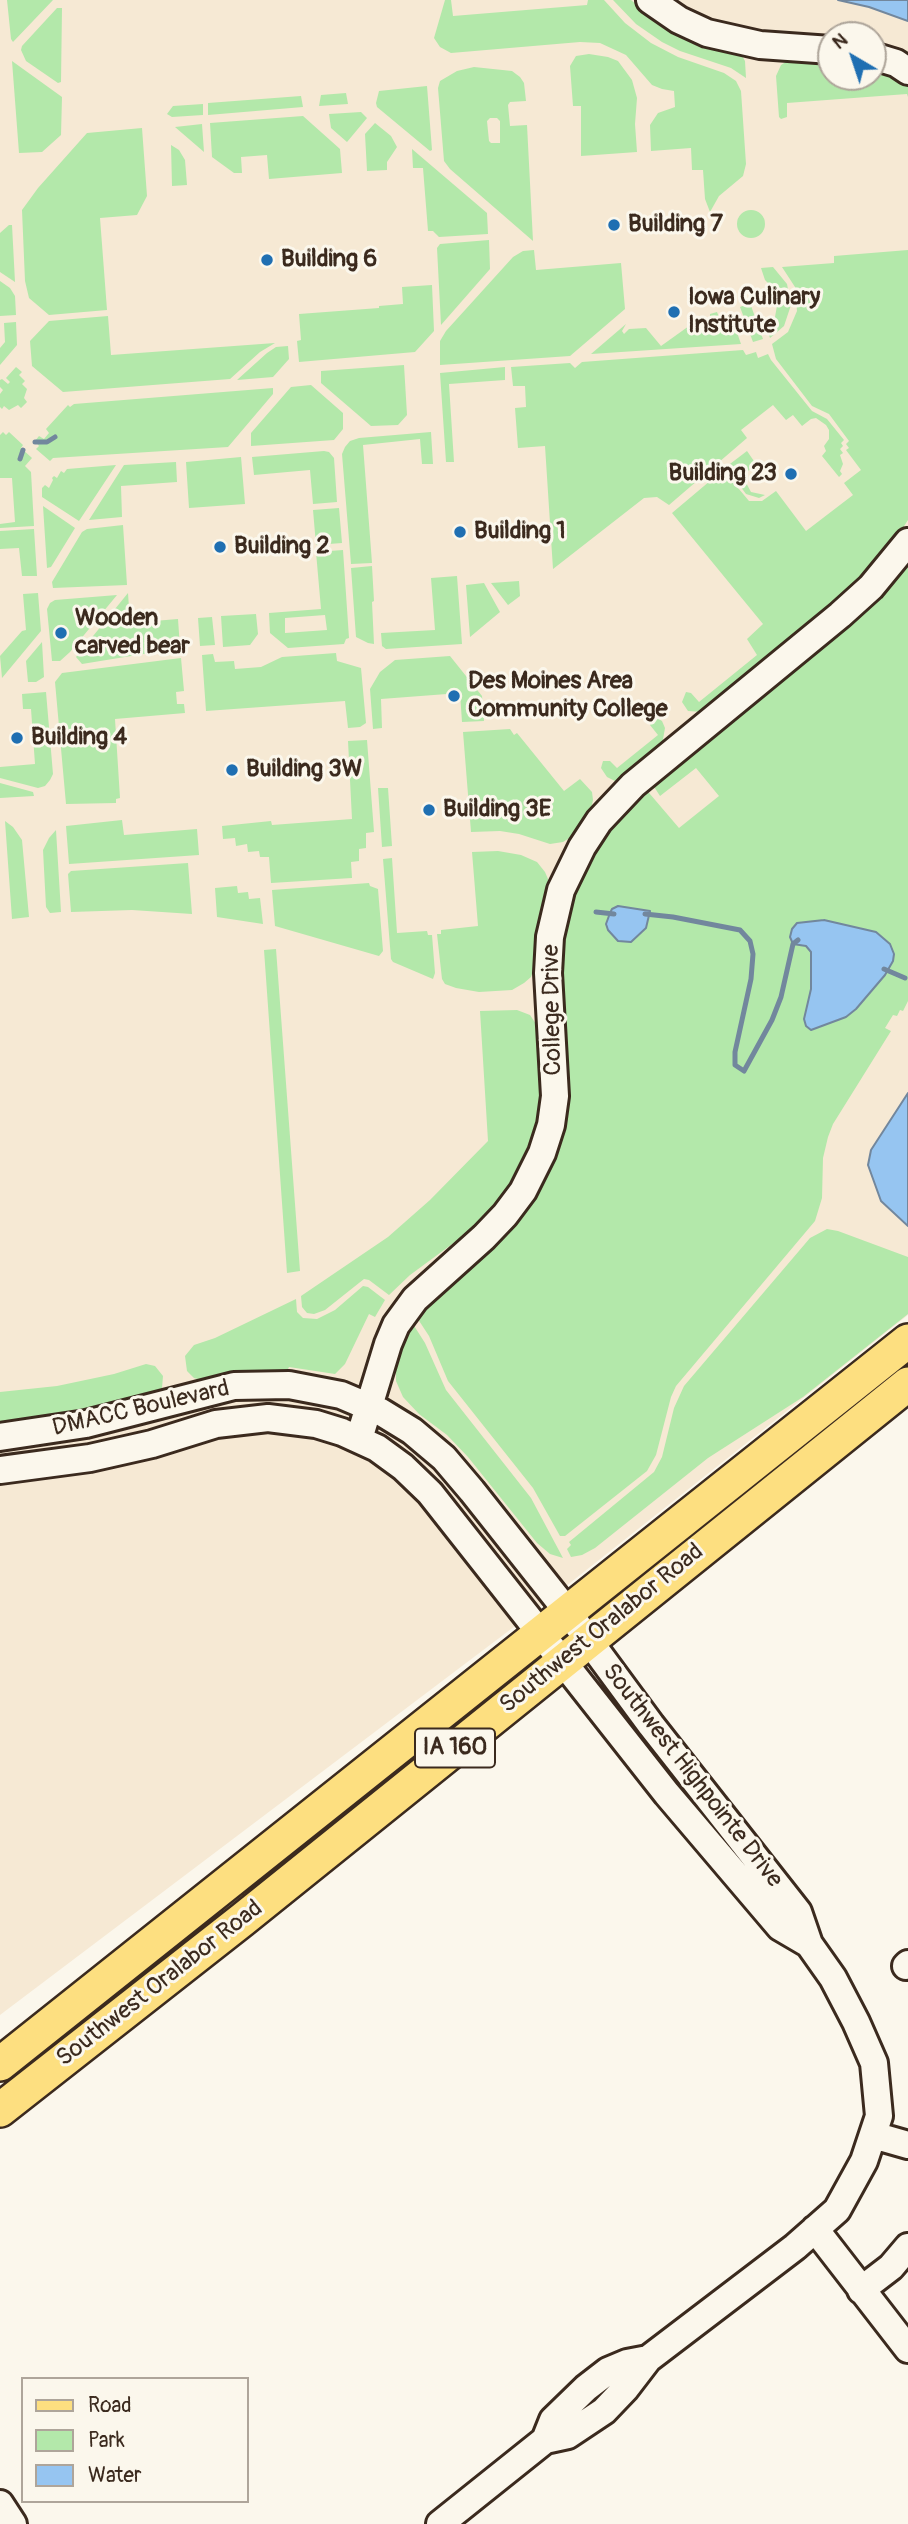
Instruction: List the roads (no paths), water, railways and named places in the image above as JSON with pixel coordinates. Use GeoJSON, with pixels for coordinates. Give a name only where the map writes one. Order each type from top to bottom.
{"type":"FeatureCollection","features":[{"type":"Feature","properties":{"kind":"main road","name":"Southwest Oralabor Road"},"geometry":{"type":"LineString","coordinates":[[0,2064],[908,1341]]}},
{"type":"Feature","properties":{"kind":"main road","name":"Southwest Oralabor Road"},"geometry":{"type":"LineString","coordinates":[[0,2110],[242,1920],[908,1384]]}},
{"type":"Feature","properties":{"kind":"street"},"geometry":{"type":"LineString","coordinates":[[650,0],[678,20],[708,33],[760,45],[817,49]]}},
{"type":"Feature","properties":{"kind":"street"},"geometry":{"type":"LineString","coordinates":[[887,60],[908,71]]}},
{"type":"Feature","properties":{"kind":"street","name":"College Drive"},"geometry":{"type":"LineString","coordinates":[[359,1439],[387,1344],[396,1325],[415,1299],[505,1215],[530,1180],[542,1153],[551,1125],[555,1096],[548,974],[552,921],[561,890],[582,847],[599,821],[633,785],[872,587],[908,542]]}},
{"type":"Feature","properties":{"kind":"street","name":"DMACC Boulevard"},"geometry":{"type":"LineString","coordinates":[[0,1437],[86,1424],[234,1385],[289,1385],[341,1395],[369,1406],[412,1431],[444,1458],[567,1611]]}},
{"type":"Feature","properties":{"kind":"street","name":"DMACC Boulevard"},"geometry":{"type":"LineString","coordinates":[[0,1470],[90,1458],[240,1420],[268,1418],[316,1424],[359,1439],[397,1462],[430,1493],[540,1633]]}},
{"type":"Feature","properties":{"kind":"street","name":"Southwest Highpointe Drive"},"geometry":{"type":"LineString","coordinates":[[567,1611],[650,1725],[797,1912],[809,1944],[833,1978],[874,2063],[876,2126]]}},
{"type":"Feature","properties":{"kind":"street","name":"Southwest Highpointe Drive"},"geometry":{"type":"LineString","coordinates":[[540,1633],[667,1794],[780,1927],[809,1944]]}},
{"type":"Feature","properties":{"kind":"street"},"geometry":{"type":"LineString","coordinates":[[440,2524],[545,2440],[568,2435],[604,2411],[648,2359],[837,2210],[864,2161],[876,2126],[908,2145]]}},
{"type":"Feature","properties":{"kind":"street"},"geometry":{"type":"LineString","coordinates":[[815,2229],[908,2349]]}},
{"type":"Feature","properties":{"kind":"street"},"geometry":{"type":"LineString","coordinates":[[861,2290],[891,2267],[908,2247]]}},
{"type":"Feature","properties":{"kind":"street"},"geometry":{"type":"LineString","coordinates":[[0,2504],[13,2524]]}},
{"type":"Feature","properties":{"kind":"water"},"geometry":{"type":"Polygon","coordinates":[[[838,0],[908,0],[908,21],[869,7],[838,0]]]}},
{"type":"Feature","properties":{"kind":"water"},"geometry":{"type":"Polygon","coordinates":[[[618,906],[650,911],[646,928],[631,942],[618,941],[608,930],[606,924],[610,913],[618,906]]]}},
{"type":"Feature","properties":{"kind":"water"},"geometry":{"type":"Polygon","coordinates":[[[824,920],[876,932],[890,944],[894,954],[885,975],[856,1009],[846,1017],[811,1030],[804,1019],[811,989],[811,952],[806,946],[793,944],[790,937],[797,923],[824,920]]]}},
{"type":"Feature","properties":{"kind":"water"},"geometry":{"type":"Polygon","coordinates":[[[908,1093],[908,1226],[881,1201],[868,1165],[871,1150],[908,1093]]]}},
{"type":"Feature","properties":{"kind":"waterway"},"geometry":{"type":"LineString","coordinates":[[35,442],[47,442],[55,437]]}},
{"type":"Feature","properties":{"kind":"waterway"},"geometry":{"type":"LineString","coordinates":[[20,459],[23,450]]}},
{"type":"Feature","properties":{"kind":"waterway"},"geometry":{"type":"LineString","coordinates":[[596,912],[614,914]]}},
{"type":"Feature","properties":{"kind":"waterway"},"geometry":{"type":"LineString","coordinates":[[645,914],[740,930],[750,941],[753,954],[751,979],[735,1052],[735,1065],[744,1071],[772,1020],[781,997],[793,944],[798,940]]}},
{"type":"Feature","properties":{"kind":"waterway"},"geometry":{"type":"LineString","coordinates":[[884,969],[905,978]]}},
{"type":"Feature","properties":{"kind":"place","name":"Building 7"},"geometry":{"type":"Point","coordinates":[614,225]}},
{"type":"Feature","properties":{"kind":"place","name":"Building 6"},"geometry":{"type":"Point","coordinates":[267,260]}},
{"type":"Feature","properties":{"kind":"place","name":"Iowa Culinary Institute"},"geometry":{"type":"Point","coordinates":[674,312]}},
{"type":"Feature","properties":{"kind":"place","name":"Building 23"},"geometry":{"type":"Point","coordinates":[791,474]}},
{"type":"Feature","properties":{"kind":"place","name":"Building 1"},"geometry":{"type":"Point","coordinates":[460,532]}},
{"type":"Feature","properties":{"kind":"place","name":"Building 2"},"geometry":{"type":"Point","coordinates":[220,547]}},
{"type":"Feature","properties":{"kind":"place","name":"Wooden carved bear"},"geometry":{"type":"Point","coordinates":[61,633]}},
{"type":"Feature","properties":{"kind":"place","name":"Des Moines Area Community College"},"geometry":{"type":"Point","coordinates":[454,696]}},
{"type":"Feature","properties":{"kind":"place","name":"Building 4"},"geometry":{"type":"Point","coordinates":[17,738]}},
{"type":"Feature","properties":{"kind":"place","name":"Building 3W"},"geometry":{"type":"Point","coordinates":[232,770]}},
{"type":"Feature","properties":{"kind":"place","name":"Building 3E"},"geometry":{"type":"Point","coordinates":[429,810]}}]}
